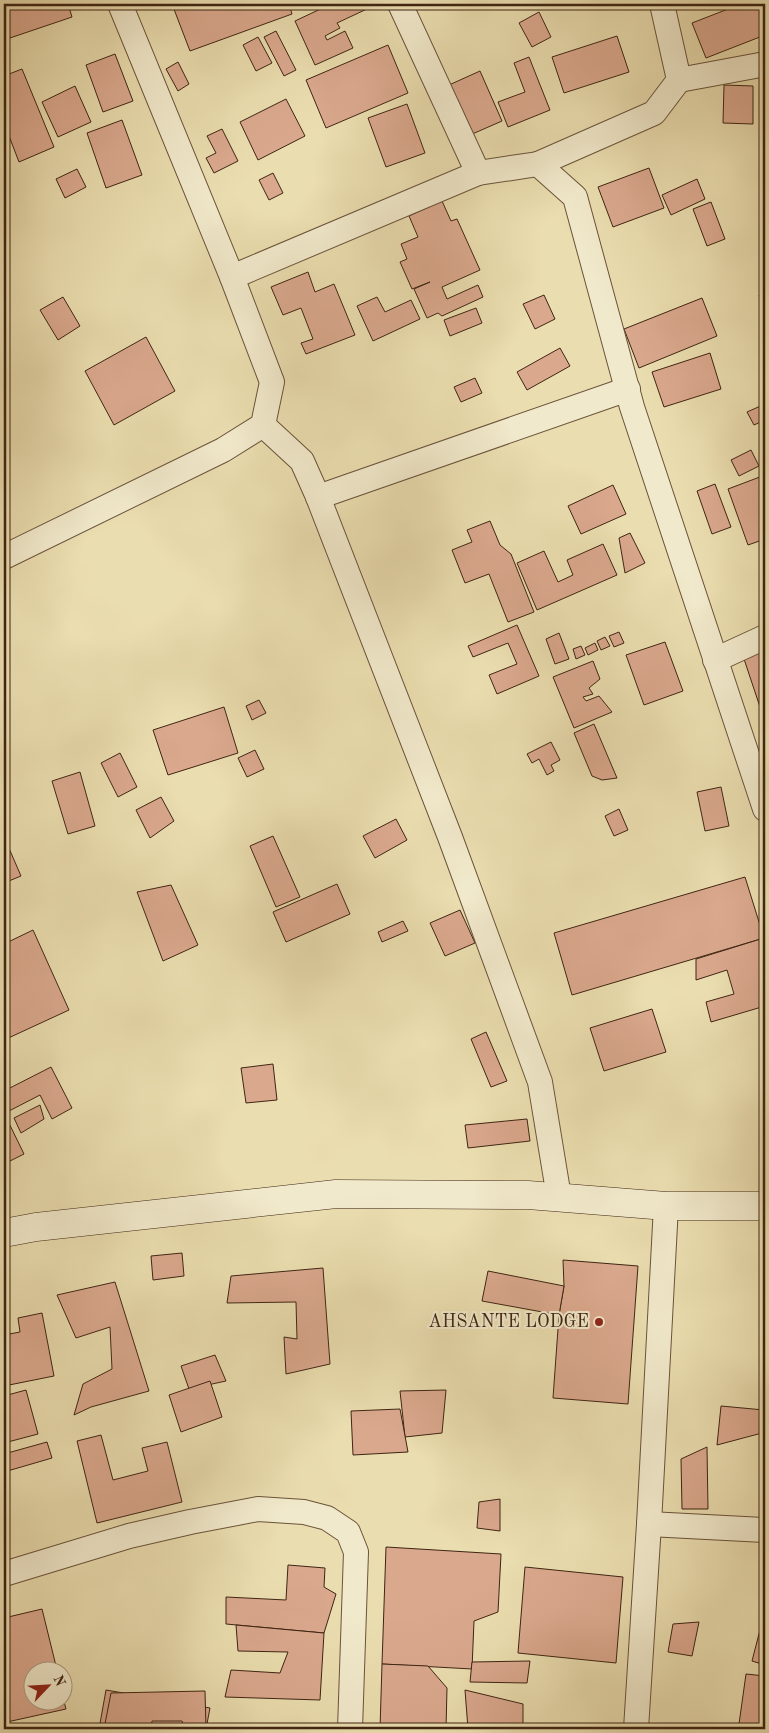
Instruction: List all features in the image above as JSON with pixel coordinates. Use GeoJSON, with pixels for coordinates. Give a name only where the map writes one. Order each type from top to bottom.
{"type":"FeatureCollection","features":[{"type":"Feature","properties":{"kind":"main road"},"geometry":{"type":"LineString","coordinates":[[4,1233],[36,1227],[336,1194],[528,1195],[666,1206],[765,1206]]}},
{"type":"Feature","properties":{"kind":"street"},"geometry":{"type":"LineString","coordinates":[[4,557],[223,450],[263,425],[272,382],[232,277],[120,4]]}},
{"type":"Feature","properties":{"kind":"street"},"geometry":{"type":"LineString","coordinates":[[400,4],[478,173]]}},
{"type":"Feature","properties":{"kind":"street"},"geometry":{"type":"LineString","coordinates":[[662,4],[679,80]]}},
{"type":"Feature","properties":{"kind":"street"},"geometry":{"type":"LineString","coordinates":[[232,277],[478,173],[538,164],[654,113],[679,80],[765,64]]}},
{"type":"Feature","properties":{"kind":"street"},"geometry":{"type":"LineString","coordinates":[[538,164],[575,197],[628,388],[765,809]]}},
{"type":"Feature","properties":{"kind":"street"},"geometry":{"type":"LineString","coordinates":[[318,497],[628,388]]}},
{"type":"Feature","properties":{"kind":"street"},"geometry":{"type":"LineString","coordinates":[[263,425],[302,461],[318,497],[450,837],[540,1082],[559,1197]]}},
{"type":"Feature","properties":{"kind":"street"},"geometry":{"type":"LineString","coordinates":[[715,660],[765,638]]}},
{"type":"Feature","properties":{"kind":"street"},"geometry":{"type":"LineString","coordinates":[[636,1729],[666,1206]]}},
{"type":"Feature","properties":{"kind":"street"},"geometry":{"type":"LineString","coordinates":[[4,1574],[129,1536],[190,1522],[258,1510],[304,1512],[328,1518],[348,1532],[356,1552],[350,1729]]}},
{"type":"Feature","properties":{"kind":"street"},"geometry":{"type":"LineString","coordinates":[[649,1524],[765,1530]]}},
{"type":"Feature","properties":{"kind":"building"},"geometry":{"type":"Polygon","coordinates":[[[4,4],[68,4],[72,17],[4,40],[4,4]]]}},
{"type":"Feature","properties":{"kind":"building"},"geometry":{"type":"Polygon","coordinates":[[[172,4],[289,4],[292,14],[190,51],[172,4]]]}},
{"type":"Feature","properties":{"kind":"building"},"geometry":{"type":"Polygon","coordinates":[[[331,4],[367,4],[369,8],[337,23],[340,28],[325,36],[327,40],[345,31],[353,48],[315,65],[295,21],[331,4]]]}},
{"type":"Feature","properties":{"kind":"building"},"geometry":{"type":"Polygon","coordinates":[[[741,4],[758,4],[765,22],[765,35],[706,58],[692,23],[741,4]]]}},
{"type":"Feature","properties":{"kind":"building"},"geometry":{"type":"Polygon","coordinates":[[[539,12],[551,37],[532,47],[519,23],[539,12]]]}},
{"type":"Feature","properties":{"kind":"building"},"geometry":{"type":"Polygon","coordinates":[[[276,31],[296,70],[284,76],[264,37],[276,31]]]}},
{"type":"Feature","properties":{"kind":"building"},"geometry":{"type":"Polygon","coordinates":[[[617,36],[629,72],[564,93],[552,57],[617,36]]]}},
{"type":"Feature","properties":{"kind":"building"},"geometry":{"type":"Polygon","coordinates":[[[258,37],[272,63],[256,71],[243,45],[258,37]]]}},
{"type":"Feature","properties":{"kind":"building"},"geometry":{"type":"Polygon","coordinates":[[[388,45],[408,93],[326,128],[306,80],[388,45]]]}},
{"type":"Feature","properties":{"kind":"building"},"geometry":{"type":"Polygon","coordinates":[[[115,54],[133,101],[103,112],[86,65],[115,54]]]}},
{"type":"Feature","properties":{"kind":"building"},"geometry":{"type":"Polygon","coordinates":[[[529,57],[550,110],[508,127],[498,102],[525,92],[514,63],[529,57]]]}},
{"type":"Feature","properties":{"kind":"building"},"geometry":{"type":"Polygon","coordinates":[[[178,62],[189,84],[178,91],[166,69],[178,62]]]}},
{"type":"Feature","properties":{"kind":"building"},"geometry":{"type":"Polygon","coordinates":[[[22,69],[54,147],[19,162],[4,123],[4,76],[22,69]]]}},
{"type":"Feature","properties":{"kind":"building"},"geometry":{"type":"Polygon","coordinates":[[[480,71],[502,121],[470,135],[449,85],[480,71]]]}},
{"type":"Feature","properties":{"kind":"building"},"geometry":{"type":"Polygon","coordinates":[[[724,85],[753,86],[753,124],[723,123],[724,85]]]}},
{"type":"Feature","properties":{"kind":"building"},"geometry":{"type":"Polygon","coordinates":[[[75,86],[91,122],[58,137],[42,102],[75,86]]]}},
{"type":"Feature","properties":{"kind":"building"},"geometry":{"type":"Polygon","coordinates":[[[286,99],[305,136],[258,160],[240,122],[286,99]]]}},
{"type":"Feature","properties":{"kind":"building"},"geometry":{"type":"Polygon","coordinates":[[[407,104],[425,153],[386,167],[368,118],[407,104]]]}},
{"type":"Feature","properties":{"kind":"building"},"geometry":{"type":"Polygon","coordinates":[[[122,120],[142,175],[106,188],[87,133],[122,120]]]}},
{"type":"Feature","properties":{"kind":"building"},"geometry":{"type":"Polygon","coordinates":[[[222,129],[238,161],[214,173],[206,158],[216,153],[207,136],[222,129]]]}},
{"type":"Feature","properties":{"kind":"building"},"geometry":{"type":"Polygon","coordinates":[[[649,168],[664,208],[613,227],[598,187],[649,168]]]}},
{"type":"Feature","properties":{"kind":"building"},"geometry":{"type":"Polygon","coordinates":[[[77,169],[86,187],[65,198],[56,179],[77,169]]]}},
{"type":"Feature","properties":{"kind":"building"},"geometry":{"type":"Polygon","coordinates":[[[273,173],[283,193],[269,200],[259,180],[273,173]]]}},
{"type":"Feature","properties":{"kind":"building"},"geometry":{"type":"Polygon","coordinates":[[[697,179],[705,199],[671,215],[662,195],[697,179]]]}},
{"type":"Feature","properties":{"kind":"building"},"geometry":{"type":"Polygon","coordinates":[[[442,201],[451,221],[457,219],[480,270],[442,287],[447,299],[478,285],[483,297],[442,316],[438,313],[427,318],[414,289],[430,282],[412,289],[400,262],[407,259],[401,244],[418,237],[409,216],[442,201]]]}},
{"type":"Feature","properties":{"kind":"building"},"geometry":{"type":"Polygon","coordinates":[[[711,202],[725,239],[707,246],[693,209],[711,202]]]}},
{"type":"Feature","properties":{"kind":"building"},"geometry":{"type":"Polygon","coordinates":[[[308,272],[315,292],[334,284],[355,335],[306,354],[301,343],[313,339],[301,308],[283,315],[271,287],[308,272]]]}},
{"type":"Feature","properties":{"kind":"building"},"geometry":{"type":"Polygon","coordinates":[[[765,293],[765,315],[759,295],[765,293]]]}},
{"type":"Feature","properties":{"kind":"building"},"geometry":{"type":"Polygon","coordinates":[[[544,295],[555,319],[535,329],[523,304],[544,295]]]}},
{"type":"Feature","properties":{"kind":"building"},"geometry":{"type":"Polygon","coordinates":[[[63,297],[80,326],[58,340],[40,310],[63,297]]]}},
{"type":"Feature","properties":{"kind":"building"},"geometry":{"type":"Polygon","coordinates":[[[377,297],[385,312],[411,300],[420,319],[373,341],[357,306],[377,297]]]}},
{"type":"Feature","properties":{"kind":"building"},"geometry":{"type":"Polygon","coordinates":[[[702,298],[717,336],[639,368],[624,329],[702,298]]]}},
{"type":"Feature","properties":{"kind":"building"},"geometry":{"type":"Polygon","coordinates":[[[476,308],[482,323],[450,336],[444,320],[476,308]]]}},
{"type":"Feature","properties":{"kind":"building"},"geometry":{"type":"Polygon","coordinates":[[[146,337],[175,391],[114,425],[85,371],[146,337]]]}},
{"type":"Feature","properties":{"kind":"building"},"geometry":{"type":"Polygon","coordinates":[[[560,348],[570,366],[527,390],[517,372],[560,348]]]}},
{"type":"Feature","properties":{"kind":"building"},"geometry":{"type":"Polygon","coordinates":[[[710,353],[721,389],[664,407],[652,372],[710,353]]]}},
{"type":"Feature","properties":{"kind":"building"},"geometry":{"type":"Polygon","coordinates":[[[475,378],[482,393],[461,402],[454,387],[475,378]]]}},
{"type":"Feature","properties":{"kind":"building"},"geometry":{"type":"Polygon","coordinates":[[[765,404],[765,420],[754,425],[747,412],[765,404]]]}},
{"type":"Feature","properties":{"kind":"building"},"geometry":{"type":"Polygon","coordinates":[[[751,450],[759,466],[739,476],[731,460],[751,450]]]}},
{"type":"Feature","properties":{"kind":"building"},"geometry":{"type":"Polygon","coordinates":[[[765,475],[765,539],[748,545],[728,489],[765,475]]]}},
{"type":"Feature","properties":{"kind":"building"},"geometry":{"type":"Polygon","coordinates":[[[715,484],[731,527],[712,534],[697,491],[715,484]]]}},
{"type":"Feature","properties":{"kind":"building"},"geometry":{"type":"Polygon","coordinates":[[[613,485],[626,514],[581,534],[568,506],[613,485]]]}},
{"type":"Feature","properties":{"kind":"building"},"geometry":{"type":"Polygon","coordinates":[[[490,521],[500,545],[511,554],[534,612],[508,622],[489,574],[465,583],[452,550],[472,542],[467,530],[490,521]]]}},
{"type":"Feature","properties":{"kind":"building"},"geometry":{"type":"Polygon","coordinates":[[[630,533],[645,563],[625,573],[619,538],[630,533]]]}},
{"type":"Feature","properties":{"kind":"building"},"geometry":{"type":"Polygon","coordinates":[[[603,544],[617,575],[537,610],[517,563],[544,551],[558,582],[573,575],[567,560],[603,544]]]}},
{"type":"Feature","properties":{"kind":"building"},"geometry":{"type":"Polygon","coordinates":[[[517,625],[539,676],[497,694],[489,675],[517,664],[508,643],[473,657],[468,646],[517,625]]]}},
{"type":"Feature","properties":{"kind":"building"},"geometry":{"type":"Polygon","coordinates":[[[619,632],[624,643],[614,647],[609,636],[619,632]]]}},
{"type":"Feature","properties":{"kind":"building"},"geometry":{"type":"Polygon","coordinates":[[[559,633],[569,659],[555,664],[546,639],[559,633]]]}},
{"type":"Feature","properties":{"kind":"building"},"geometry":{"type":"Polygon","coordinates":[[[605,637],[610,646],[601,650],[597,641],[605,637]]]}},
{"type":"Feature","properties":{"kind":"building"},"geometry":{"type":"Polygon","coordinates":[[[665,642],[683,691],[644,705],[626,655],[665,642]]]}},
{"type":"Feature","properties":{"kind":"building"},"geometry":{"type":"Polygon","coordinates":[[[595,643],[598,650],[588,655],[585,648],[595,643]]]}},
{"type":"Feature","properties":{"kind":"building"},"geometry":{"type":"Polygon","coordinates":[[[765,645],[765,708],[761,710],[742,653],[765,645]]]}},
{"type":"Feature","properties":{"kind":"building"},"geometry":{"type":"Polygon","coordinates":[[[581,646],[585,655],[576,659],[573,649],[581,646]]]}},
{"type":"Feature","properties":{"kind":"building"},"geometry":{"type":"Polygon","coordinates":[[[593,661],[600,679],[589,688],[593,694],[583,697],[586,701],[599,696],[612,712],[574,728],[553,677],[593,661]]]}},
{"type":"Feature","properties":{"kind":"building"},"geometry":{"type":"Polygon","coordinates":[[[259,700],[266,713],[252,720],[246,706],[259,700]]]}},
{"type":"Feature","properties":{"kind":"building"},"geometry":{"type":"Polygon","coordinates":[[[224,707],[238,753],[168,775],[153,730],[224,707]]]}},
{"type":"Feature","properties":{"kind":"building"},"geometry":{"type":"Polygon","coordinates":[[[594,724],[617,778],[602,780],[592,776],[574,733],[594,724]]]}},
{"type":"Feature","properties":{"kind":"building"},"geometry":{"type":"Polygon","coordinates":[[[551,742],[560,760],[551,765],[554,771],[547,775],[539,759],[532,763],[527,754],[551,742]]]}},
{"type":"Feature","properties":{"kind":"building"},"geometry":{"type":"Polygon","coordinates":[[[255,750],[264,769],[247,777],[238,758],[255,750]]]}},
{"type":"Feature","properties":{"kind":"building"},"geometry":{"type":"Polygon","coordinates":[[[120,753],[137,787],[118,797],[101,763],[120,753]]]}},
{"type":"Feature","properties":{"kind":"building"},"geometry":{"type":"Polygon","coordinates":[[[80,772],[95,826],[68,834],[52,781],[80,772]]]}},
{"type":"Feature","properties":{"kind":"building"},"geometry":{"type":"Polygon","coordinates":[[[721,787],[729,826],[705,831],[697,792],[721,787]]]}},
{"type":"Feature","properties":{"kind":"building"},"geometry":{"type":"Polygon","coordinates":[[[161,797],[174,821],[150,838],[136,810],[161,797]]]}},
{"type":"Feature","properties":{"kind":"building"},"geometry":{"type":"Polygon","coordinates":[[[619,809],[628,830],[614,836],[605,816],[619,809]]]}},
{"type":"Feature","properties":{"kind":"building"},"geometry":{"type":"Polygon","coordinates":[[[396,819],[407,840],[375,858],[363,836],[396,819]]]}},
{"type":"Feature","properties":{"kind":"building"},"geometry":{"type":"Polygon","coordinates":[[[273,836],[300,897],[276,907],[250,846],[273,836]]]}},
{"type":"Feature","properties":{"kind":"building"},"geometry":{"type":"Polygon","coordinates":[[[8,846],[21,876],[4,883],[4,848],[8,846]]]}},
{"type":"Feature","properties":{"kind":"building"},"geometry":{"type":"Polygon","coordinates":[[[745,877],[764,938],[572,995],[554,933],[745,877]]]}},
{"type":"Feature","properties":{"kind":"building"},"geometry":{"type":"Polygon","coordinates":[[[337,884],[350,914],[286,942],[273,912],[337,884]]]}},
{"type":"Feature","properties":{"kind":"building"},"geometry":{"type":"Polygon","coordinates":[[[171,885],[198,945],[163,961],[137,892],[171,885]]]}},
{"type":"Feature","properties":{"kind":"building"},"geometry":{"type":"Polygon","coordinates":[[[460,910],[475,943],[445,956],[430,923],[460,910]]]}},
{"type":"Feature","properties":{"kind":"building"},"geometry":{"type":"Polygon","coordinates":[[[403,921],[408,931],[382,942],[378,932],[403,921]]]}},
{"type":"Feature","properties":{"kind":"building"},"geometry":{"type":"Polygon","coordinates":[[[33,930],[69,1010],[4,1040],[4,944],[33,930]]]}},
{"type":"Feature","properties":{"kind":"building"},"geometry":{"type":"Polygon","coordinates":[[[764,938],[765,1006],[711,1022],[706,1002],[734,994],[727,970],[696,980],[696,959],[764,938]]]}},
{"type":"Feature","properties":{"kind":"building"},"geometry":{"type":"Polygon","coordinates":[[[652,1009],[666,1052],[604,1071],[590,1028],[652,1009]]]}},
{"type":"Feature","properties":{"kind":"building"},"geometry":{"type":"Polygon","coordinates":[[[486,1032],[507,1081],[491,1087],[471,1039],[486,1032]]]}},
{"type":"Feature","properties":{"kind":"building"},"geometry":{"type":"Polygon","coordinates":[[[273,1064],[277,1100],[246,1103],[241,1068],[273,1064]]]}},
{"type":"Feature","properties":{"kind":"building"},"geometry":{"type":"Polygon","coordinates":[[[51,1067],[72,1108],[52,1119],[40,1095],[9,1111],[4,1101],[4,1091],[51,1067]]]}},
{"type":"Feature","properties":{"kind":"building"},"geometry":{"type":"Polygon","coordinates":[[[40,1105],[44,1119],[21,1133],[14,1118],[40,1105]]]}},
{"type":"Feature","properties":{"kind":"building"},"geometry":{"type":"Polygon","coordinates":[[[4,1113],[24,1154],[4,1164],[4,1113]]]}},
{"type":"Feature","properties":{"kind":"building"},"geometry":{"type":"Polygon","coordinates":[[[527,1119],[530,1141],[468,1148],[465,1125],[527,1119]]]}},
{"type":"Feature","properties":{"kind":"building"},"geometry":{"type":"Polygon","coordinates":[[[182,1253],[184,1276],[153,1280],[151,1256],[182,1253]]]}},
{"type":"Feature","properties":{"kind":"building"},"geometry":{"type":"Polygon","coordinates":[[[563,1260],[638,1266],[628,1404],[553,1398],[559,1315],[564,1286],[563,1260]]]}},
{"type":"Feature","properties":{"kind":"building"},"geometry":{"type":"Polygon","coordinates":[[[323,1268],[330,1364],[286,1374],[284,1337],[297,1339],[296,1302],[227,1303],[231,1276],[323,1268]]]}},
{"type":"Feature","properties":{"kind":"building"},"geometry":{"type":"Polygon","coordinates":[[[488,1271],[564,1286],[559,1315],[482,1301],[488,1271]]]}},
{"type":"Feature","properties":{"kind":"building"},"geometry":{"type":"Polygon","coordinates":[[[115,1282],[149,1391],[91,1407],[74,1415],[83,1384],[112,1369],[110,1327],[76,1338],[57,1295],[115,1282]]]}},
{"type":"Feature","properties":{"kind":"building"},"geometry":{"type":"Polygon","coordinates":[[[42,1313],[54,1376],[4,1386],[4,1335],[20,1332],[18,1318],[42,1313]]]}},
{"type":"Feature","properties":{"kind":"building"},"geometry":{"type":"Polygon","coordinates":[[[215,1355],[226,1381],[189,1389],[181,1366],[215,1355]]]}},
{"type":"Feature","properties":{"kind":"building"},"geometry":{"type":"Polygon","coordinates":[[[210,1381],[222,1417],[181,1432],[169,1395],[210,1381]]]}},
{"type":"Feature","properties":{"kind":"building"},"geometry":{"type":"Polygon","coordinates":[[[26,1390],[38,1434],[4,1443],[4,1396],[26,1390]]]}},
{"type":"Feature","properties":{"kind":"building"},"geometry":{"type":"Polygon","coordinates":[[[446,1390],[442,1433],[405,1437],[400,1391],[446,1390]]]}},
{"type":"Feature","properties":{"kind":"building"},"geometry":{"type":"Polygon","coordinates":[[[721,1406],[764,1410],[762,1433],[717,1445],[721,1406]]]}},
{"type":"Feature","properties":{"kind":"building"},"geometry":{"type":"Polygon","coordinates":[[[400,1409],[408,1452],[353,1455],[351,1411],[400,1409]]]}},
{"type":"Feature","properties":{"kind":"building"},"geometry":{"type":"Polygon","coordinates":[[[101,1435],[113,1480],[148,1471],[142,1448],[167,1442],[182,1502],[97,1523],[77,1441],[101,1435]]]}},
{"type":"Feature","properties":{"kind":"building"},"geometry":{"type":"Polygon","coordinates":[[[47,1442],[52,1458],[4,1472],[4,1454],[47,1442]]]}},
{"type":"Feature","properties":{"kind":"building"},"geometry":{"type":"Polygon","coordinates":[[[707,1447],[708,1509],[682,1509],[681,1459],[707,1447]]]}},
{"type":"Feature","properties":{"kind":"building"},"geometry":{"type":"Polygon","coordinates":[[[500,1499],[500,1531],[477,1528],[479,1502],[500,1499]]]}},
{"type":"Feature","properties":{"kind":"building"},"geometry":{"type":"Polygon","coordinates":[[[386,1547],[501,1554],[498,1612],[474,1621],[472,1669],[382,1664],[386,1547]]]}},
{"type":"Feature","properties":{"kind":"building"},"geometry":{"type":"Polygon","coordinates":[[[764,1561],[765,1605],[762,1605],[764,1561]]]}},
{"type":"Feature","properties":{"kind":"building"},"geometry":{"type":"Polygon","coordinates":[[[288,1565],[325,1568],[324,1587],[336,1594],[324,1633],[226,1624],[226,1597],[286,1600],[288,1565]]]}},
{"type":"Feature","properties":{"kind":"building"},"geometry":{"type":"Polygon","coordinates":[[[525,1567],[623,1577],[616,1663],[518,1653],[525,1567]]]}},
{"type":"Feature","properties":{"kind":"building"},"geometry":{"type":"Polygon","coordinates":[[[42,1609],[55,1660],[22,1660],[22,1710],[61,1710],[7,1722],[4,1707],[4,1618],[42,1609]]]}},
{"type":"Feature","properties":{"kind":"building"},"geometry":{"type":"Polygon","coordinates":[[[699,1622],[692,1656],[668,1652],[673,1624],[699,1622]]]}},
{"type":"Feature","properties":{"kind":"building"},"geometry":{"type":"Polygon","coordinates":[[[236,1625],[324,1633],[320,1700],[225,1697],[231,1670],[280,1673],[288,1652],[238,1651],[236,1625]]]}},
{"type":"Feature","properties":{"kind":"building"},"geometry":{"type":"Polygon","coordinates":[[[760,1630],[765,1631],[765,1665],[752,1661],[760,1630]]]}},
{"type":"Feature","properties":{"kind":"building"},"geometry":{"type":"Polygon","coordinates":[[[530,1661],[527,1683],[470,1682],[472,1662],[530,1661]]]}},
{"type":"Feature","properties":{"kind":"building"},"geometry":{"type":"Polygon","coordinates":[[[382,1664],[428,1666],[447,1688],[446,1729],[380,1729],[382,1664]]]}},
{"type":"Feature","properties":{"kind":"building"},"geometry":{"type":"Polygon","coordinates":[[[746,1674],[765,1676],[765,1728],[739,1724],[746,1674]]]}},
{"type":"Feature","properties":{"kind":"building"},"geometry":{"type":"Polygon","coordinates":[[[106,1690],[210,1708],[206,1729],[99,1729],[106,1690]]]}},
{"type":"Feature","properties":{"kind":"building"},"geometry":{"type":"Polygon","coordinates":[[[465,1690],[523,1704],[523,1729],[468,1729],[465,1690]]]}},
{"type":"Feature","properties":{"kind":"building"},"geometry":{"type":"Polygon","coordinates":[[[205,1691],[206,1729],[185,1729],[182,1721],[152,1721],[151,1729],[104,1729],[111,1693],[205,1691]]]}},
{"type":"Feature","properties":{"kind":"place","name":"AHSANTE LODGE"},"geometry":{"type":"Point","coordinates":[599,1322]}}]}
